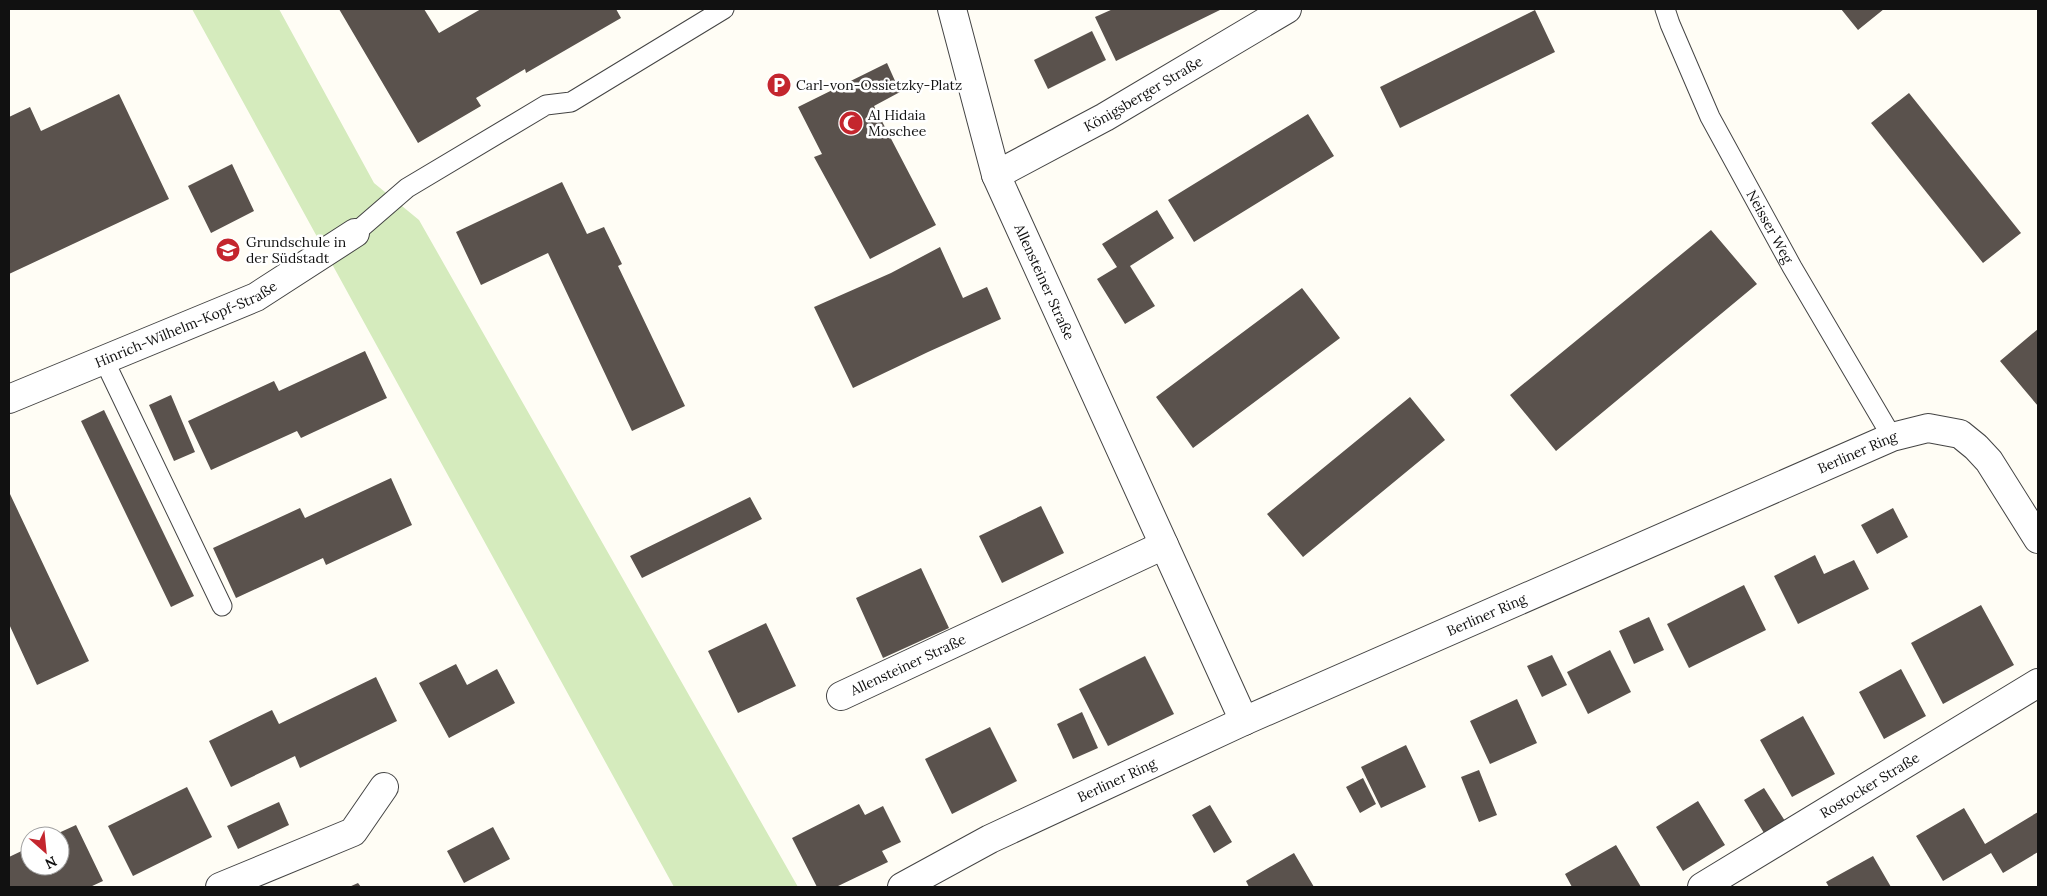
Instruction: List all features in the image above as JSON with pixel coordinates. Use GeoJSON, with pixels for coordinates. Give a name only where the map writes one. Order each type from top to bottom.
{"type":"FeatureCollection","features":[{"type":"Feature","properties":{"kind":"street","name":"Allensteiner Straße"},"geometry":{"type":"LineString","coordinates":[[952,9],[996,175],[1244,721]]}},
{"type":"Feature","properties":{"kind":"street","name":"Königsberger Straße"},"geometry":{"type":"LineString","coordinates":[[996,175],[1105,118],[1287,9]]}},
{"type":"Feature","properties":{"kind":"street","name":"Hinrich-Wilhelm-Kopf-Straße"},"geometry":{"type":"LineString","coordinates":[[9,400],[256,297],[355,233]]}},
{"type":"Feature","properties":{"kind":"street","name":"Berliner Ring"},"geometry":{"type":"LineString","coordinates":[[902,887],[990,839],[1244,721],[1892,437],[1928,428],[1960,434],[1989,461],[2038,539]]}},
{"type":"Feature","properties":{"kind":"street","name":"Allensteiner Straße"},"geometry":{"type":"LineString","coordinates":[[841,696],[1164,545]]}},
{"type":"Feature","properties":{"kind":"street","name":"Rostocker Straße"},"geometry":{"type":"LineString","coordinates":[[1702,887],[2038,683]]}},
{"type":"Feature","properties":{"kind":"street"},"geometry":{"type":"LineString","coordinates":[[220,887],[353,832],[384,787]]}},
{"type":"Feature","properties":{"kind":"lane"},"geometry":{"type":"LineString","coordinates":[[355,233],[407,188],[546,105],[571,102],[724,9]]}},
{"type":"Feature","properties":{"kind":"lane","name":"Neisser Weg"},"geometry":{"type":"LineString","coordinates":[[1665,9],[1710,117],[1792,267],[1892,437]]}},
{"type":"Feature","properties":{"kind":"lane"},"geometry":{"type":"LineString","coordinates":[[104,360],[222,606]]}},
{"type":"Feature","properties":{"kind":"green space"},"geometry":{"type":"Polygon","coordinates":[[[192,9],[279,9],[374,183],[419,220],[798,887],[674,887],[192,9]]]}},
{"type":"Feature","properties":{"kind":"building"},"geometry":{"type":"Polygon","coordinates":[[[339,9],[424,9],[439,33],[481,9],[616,9],[621,18],[526,73],[525,69],[476,98],[481,106],[418,143],[339,9]]]}},
{"type":"Feature","properties":{"kind":"building"},"geometry":{"type":"Polygon","coordinates":[[[1113,9],[1222,9],[1116,61],[1095,17],[1113,9]]]}},
{"type":"Feature","properties":{"kind":"building"},"geometry":{"type":"Polygon","coordinates":[[[1841,9],[1884,9],[1858,30],[1841,9]]]}},
{"type":"Feature","properties":{"kind":"building"},"geometry":{"type":"Polygon","coordinates":[[[1535,10],[1555,52],[1400,128],[1380,87],[1535,10]]]}},
{"type":"Feature","properties":{"kind":"building"},"geometry":{"type":"Polygon","coordinates":[[[1092,31],[1106,60],[1048,89],[1034,60],[1092,31]]]}},
{"type":"Feature","properties":{"kind":"building"},"geometry":{"type":"Polygon","coordinates":[[[887,63],[900,92],[874,106],[936,225],[870,259],[814,157],[822,154],[798,107],[887,63]]]}},
{"type":"Feature","properties":{"kind":"building"},"geometry":{"type":"Polygon","coordinates":[[[1909,93],[2021,233],[1983,263],[1871,123],[1909,93]]]}},
{"type":"Feature","properties":{"kind":"building"},"geometry":{"type":"Polygon","coordinates":[[[119,94],[169,199],[9,274],[9,117],[30,107],[41,131],[119,94]]]}},
{"type":"Feature","properties":{"kind":"building"},"geometry":{"type":"Polygon","coordinates":[[[1308,114],[1334,156],[1194,242],[1168,200],[1308,114]]]}},
{"type":"Feature","properties":{"kind":"building"},"geometry":{"type":"Polygon","coordinates":[[[232,164],[254,211],[211,233],[188,186],[232,164]]]}},
{"type":"Feature","properties":{"kind":"building"},"geometry":{"type":"Polygon","coordinates":[[[562,182],[587,234],[604,227],[622,264],[618,266],[685,406],[632,431],[548,253],[481,285],[456,232],[562,182]]]}},
{"type":"Feature","properties":{"kind":"building"},"geometry":{"type":"Polygon","coordinates":[[[1157,210],[1174,238],[1130,266],[1155,306],[1125,324],[1097,279],[1117,267],[1102,244],[1157,210]]]}},
{"type":"Feature","properties":{"kind":"building"},"geometry":{"type":"Polygon","coordinates":[[[1711,230],[1757,284],[1556,451],[1510,395],[1711,230]]]}},
{"type":"Feature","properties":{"kind":"building"},"geometry":{"type":"Polygon","coordinates":[[[940,247],[963,298],[987,287],[1001,319],[853,388],[814,307],[891,273],[940,247]]]}},
{"type":"Feature","properties":{"kind":"building"},"geometry":{"type":"Polygon","coordinates":[[[1302,288],[1340,338],[1193,448],[1156,397],[1302,288]]]}},
{"type":"Feature","properties":{"kind":"building"},"geometry":{"type":"Polygon","coordinates":[[[2038,329],[2038,406],[2000,361],[2038,329]]]}},
{"type":"Feature","properties":{"kind":"building"},"geometry":{"type":"Polygon","coordinates":[[[365,351],[387,398],[301,438],[297,431],[211,470],[188,421],[274,381],[279,391],[365,351]]]}},
{"type":"Feature","properties":{"kind":"building"},"geometry":{"type":"Polygon","coordinates":[[[171,395],[195,452],[174,461],[149,405],[171,395]]]}},
{"type":"Feature","properties":{"kind":"building"},"geometry":{"type":"Polygon","coordinates":[[[1410,397],[1445,440],[1303,557],[1267,514],[1410,397]]]}},
{"type":"Feature","properties":{"kind":"building"},"geometry":{"type":"Polygon","coordinates":[[[104,410],[194,596],[171,607],[81,421],[104,410]]]}},
{"type":"Feature","properties":{"kind":"building"},"geometry":{"type":"Polygon","coordinates":[[[391,478],[412,525],[326,565],[323,558],[236,598],[213,548],[300,508],[305,518],[391,478]]]}},
{"type":"Feature","properties":{"kind":"building"},"geometry":{"type":"Polygon","coordinates":[[[10,494],[89,661],[37,685],[9,624],[10,494]]]}},
{"type":"Feature","properties":{"kind":"building"},"geometry":{"type":"Polygon","coordinates":[[[750,497],[762,519],[642,578],[630,556],[750,497]]]}},
{"type":"Feature","properties":{"kind":"building"},"geometry":{"type":"Polygon","coordinates":[[[1041,506],[1064,553],[1002,583],[979,536],[1041,506]]]}},
{"type":"Feature","properties":{"kind":"building"},"geometry":{"type":"Polygon","coordinates":[[[1893,508],[1908,537],[1877,554],[1861,525],[1893,508]]]}},
{"type":"Feature","properties":{"kind":"building"},"geometry":{"type":"Polygon","coordinates":[[[1815,555],[1824,574],[1854,560],[1869,589],[1798,624],[1774,576],[1815,555]]]}},
{"type":"Feature","properties":{"kind":"building"},"geometry":{"type":"Polygon","coordinates":[[[921,568],[949,628],[883,658],[856,598],[921,568]]]}},
{"type":"Feature","properties":{"kind":"building"},"geometry":{"type":"Polygon","coordinates":[[[1744,585],[1766,630],[1689,668],[1667,624],[1744,585]]]}},
{"type":"Feature","properties":{"kind":"building"},"geometry":{"type":"Polygon","coordinates":[[[1981,605],[2014,665],[1943,704],[1911,643],[1981,605]]]}},
{"type":"Feature","properties":{"kind":"building"},"geometry":{"type":"Polygon","coordinates":[[[1649,617],[1664,650],[1634,664],[1619,631],[1649,617]]]}},
{"type":"Feature","properties":{"kind":"building"},"geometry":{"type":"Polygon","coordinates":[[[766,623],[796,686],[738,713],[708,651],[766,623]]]}},
{"type":"Feature","properties":{"kind":"building"},"geometry":{"type":"Polygon","coordinates":[[[1610,650],[1631,692],[1588,714],[1567,672],[1610,650]]]}},
{"type":"Feature","properties":{"kind":"building"},"geometry":{"type":"Polygon","coordinates":[[[1552,655],[1567,685],[1542,697],[1527,666],[1552,655]]]}},
{"type":"Feature","properties":{"kind":"building"},"geometry":{"type":"Polygon","coordinates":[[[1145,656],[1174,714],[1108,746],[1079,689],[1145,656]]]}},
{"type":"Feature","properties":{"kind":"building"},"geometry":{"type":"Polygon","coordinates":[[[456,664],[467,685],[497,669],[515,703],[449,738],[419,683],[456,664]]]}},
{"type":"Feature","properties":{"kind":"building"},"geometry":{"type":"Polygon","coordinates":[[[1901,669],[1926,716],[1884,739],[1859,692],[1901,669]]]}},
{"type":"Feature","properties":{"kind":"building"},"geometry":{"type":"Polygon","coordinates":[[[376,677],[397,721],[300,768],[295,756],[231,787],[209,741],[272,710],[279,724],[376,677]]]}},
{"type":"Feature","properties":{"kind":"building"},"geometry":{"type":"Polygon","coordinates":[[[1517,699],[1537,743],[1490,764],[1470,721],[1517,699]]]}},
{"type":"Feature","properties":{"kind":"building"},"geometry":{"type":"Polygon","coordinates":[[[1082,712],[1098,748],[1073,759],[1057,724],[1082,712]]]}},
{"type":"Feature","properties":{"kind":"building"},"geometry":{"type":"Polygon","coordinates":[[[1803,716],[1835,774],[1792,797],[1760,740],[1803,716]]]}},
{"type":"Feature","properties":{"kind":"building"},"geometry":{"type":"Polygon","coordinates":[[[990,727],[1017,781],[952,814],[925,759],[990,727]]]}},
{"type":"Feature","properties":{"kind":"building"},"geometry":{"type":"Polygon","coordinates":[[[1406,745],[1426,787],[1381,808],[1361,767],[1406,745]]]}},
{"type":"Feature","properties":{"kind":"building"},"geometry":{"type":"Polygon","coordinates":[[[1479,770],[1497,815],[1479,822],[1461,777],[1479,770]]]}},
{"type":"Feature","properties":{"kind":"building"},"geometry":{"type":"Polygon","coordinates":[[[1363,778],[1376,804],[1360,813],[1346,787],[1363,778]]]}},
{"type":"Feature","properties":{"kind":"building"},"geometry":{"type":"Polygon","coordinates":[[[187,787],[212,837],[133,876],[108,826],[187,787]]]}},
{"type":"Feature","properties":{"kind":"building"},"geometry":{"type":"Polygon","coordinates":[[[1764,788],[1785,821],[1764,833],[1744,800],[1764,788]]]}},
{"type":"Feature","properties":{"kind":"building"},"geometry":{"type":"Polygon","coordinates":[[[1698,801],[1725,845],[1683,871],[1656,827],[1698,801]]]}},
{"type":"Feature","properties":{"kind":"building"},"geometry":{"type":"Polygon","coordinates":[[[279,802],[289,825],[238,849],[227,826],[279,802]]]}},
{"type":"Feature","properties":{"kind":"building"},"geometry":{"type":"Polygon","coordinates":[[[859,804],[865,815],[883,806],[901,842],[882,851],[888,862],[836,887],[817,887],[792,838],[859,804]]]}},
{"type":"Feature","properties":{"kind":"building"},"geometry":{"type":"Polygon","coordinates":[[[1210,805],[1232,842],[1214,853],[1192,815],[1210,805]]]}},
{"type":"Feature","properties":{"kind":"building"},"geometry":{"type":"Polygon","coordinates":[[[1964,808],[1985,844],[2038,812],[2038,852],[2003,873],[1991,853],[1943,881],[1916,836],[1964,808]]]}},
{"type":"Feature","properties":{"kind":"building"},"geometry":{"type":"Polygon","coordinates":[[[76,825],[103,881],[90,887],[9,887],[9,857],[20,852],[20,876],[70,876],[70,828],[76,825]]]}},
{"type":"Feature","properties":{"kind":"building"},"geometry":{"type":"Polygon","coordinates":[[[493,827],[510,859],[464,883],[447,851],[493,827]]]}},
{"type":"Feature","properties":{"kind":"building"},"geometry":{"type":"Polygon","coordinates":[[[1616,845],[1641,887],[1572,887],[1565,874],[1616,845]]]}},
{"type":"Feature","properties":{"kind":"building"},"geometry":{"type":"Polygon","coordinates":[[[1294,853],[1314,887],[1249,887],[1246,881],[1294,853]]]}},
{"type":"Feature","properties":{"kind":"building"},"geometry":{"type":"Polygon","coordinates":[[[1873,856],[1891,887],[1829,887],[1826,882],[1873,856]]]}},
{"type":"Feature","properties":{"kind":"building"},"geometry":{"type":"Polygon","coordinates":[[[358,883],[361,887],[349,887],[358,883]]]}},
{"type":"Feature","properties":{"kind":"place","name":"Carl-von-Ossietzky-Platz"},"geometry":{"type":"Point","coordinates":[779,85]}},
{"type":"Feature","properties":{"kind":"place","name":"Al Hidaia Moschee"},"geometry":{"type":"Point","coordinates":[851,123]}},
{"type":"Feature","properties":{"kind":"place","name":"Grundschule in der Südstadt"},"geometry":{"type":"Point","coordinates":[228,250]}}]}
